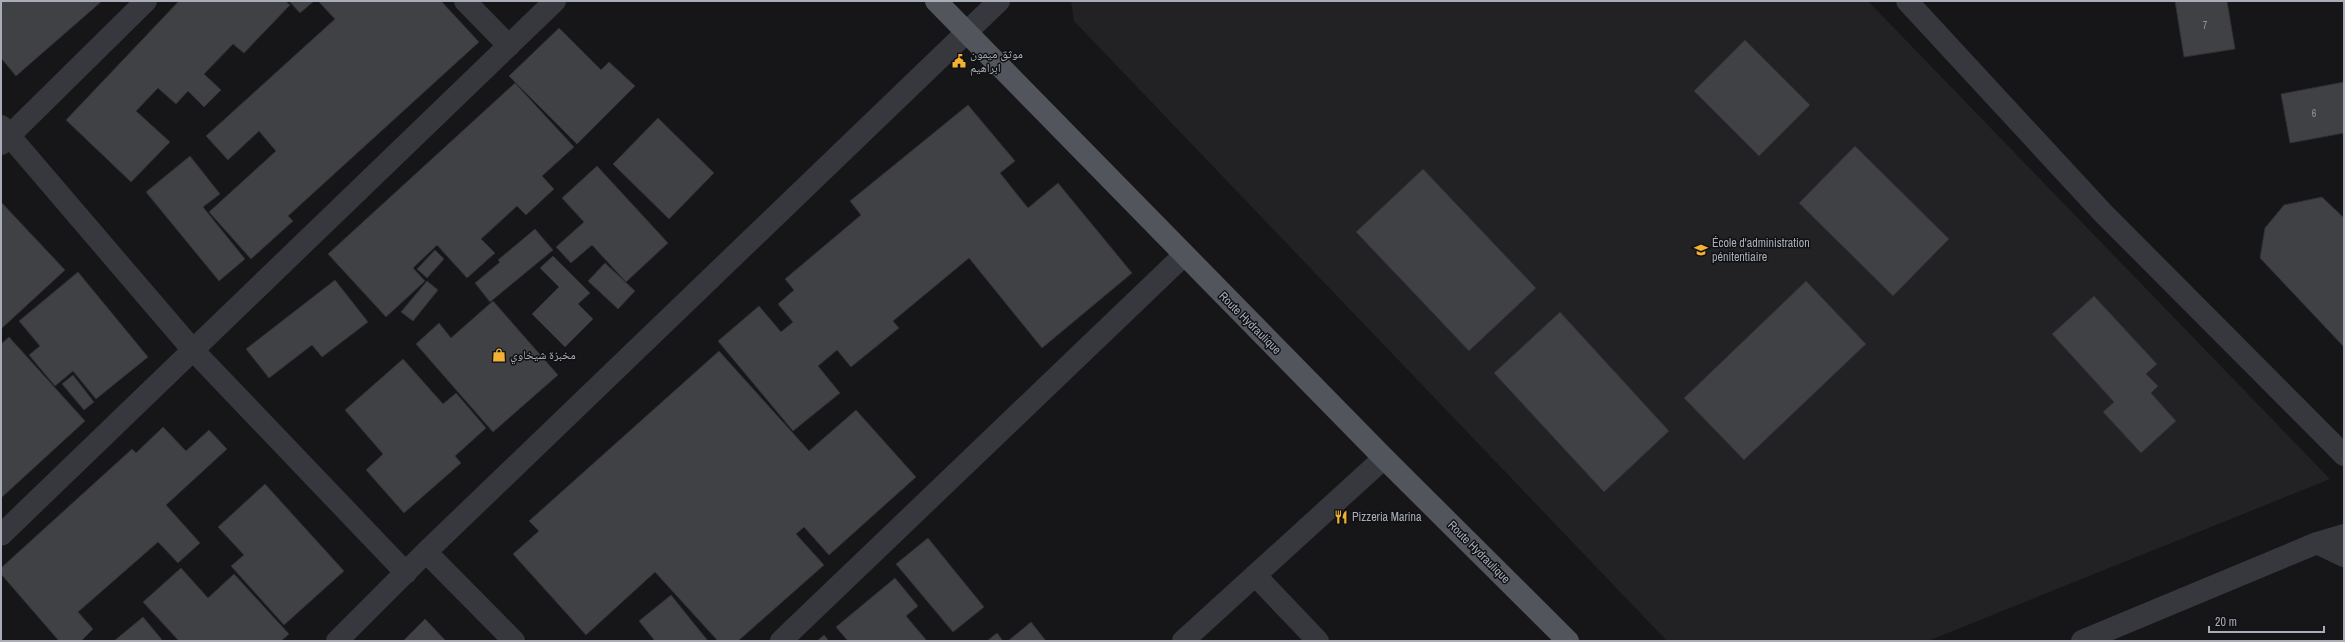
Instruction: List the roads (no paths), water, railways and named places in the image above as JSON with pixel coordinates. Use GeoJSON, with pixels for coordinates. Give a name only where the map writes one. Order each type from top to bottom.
{"type":"FeatureCollection","features":[{"type":"Feature","properties":{"kind":"main road","name":"Route Hydraulique"},"geometry":{"type":"LineString","coordinates":[[936,1],[1384,458],[1568,641]]}},
{"type":"Feature","properties":{"kind":"street"},"geometry":{"type":"LineString","coordinates":[[146,1],[4,135],[192,349],[406,573]]}},
{"type":"Feature","properties":{"kind":"street"},"geometry":{"type":"LineString","coordinates":[[465,1],[509,46]]}},
{"type":"Feature","properties":{"kind":"street"},"geometry":{"type":"LineString","coordinates":[[1,535],[192,349],[555,1]]}},
{"type":"Feature","properties":{"kind":"street"},"geometry":{"type":"LineString","coordinates":[[337,641],[426,552],[1000,1]]}},
{"type":"Feature","properties":{"kind":"street"},"geometry":{"type":"LineString","coordinates":[[1907,1],[2103,213],[2344,455]]}},
{"type":"Feature","properties":{"kind":"street"},"geometry":{"type":"LineString","coordinates":[[780,641],[1184,255]]}},
{"type":"Feature","properties":{"kind":"street"},"geometry":{"type":"LineString","coordinates":[[1183,641],[1384,458]]}},
{"type":"Feature","properties":{"kind":"street"},"geometry":{"type":"LineString","coordinates":[[2082,641],[2317,543],[2344,535]]}},
{"type":"Feature","properties":{"kind":"street"},"geometry":{"type":"LineString","coordinates":[[2317,543],[2344,556]]}},
{"type":"Feature","properties":{"kind":"street"},"geometry":{"type":"LineString","coordinates":[[426,552],[514,641]]}},
{"type":"Feature","properties":{"kind":"street"},"geometry":{"type":"LineString","coordinates":[[1255,575],[1318,641]]}},
{"type":"Feature","properties":{"kind":"place","name":"موثق ميمون ابراهيم"},"geometry":{"type":"Point","coordinates":[959,61]}},
{"type":"Feature","properties":{"kind":"place","name":"École d'administration pénitentiaire"},"geometry":{"type":"Point","coordinates":[1701,250]}},
{"type":"Feature","properties":{"kind":"place","name":"مخبزة شيخاوي"},"geometry":{"type":"Point","coordinates":[499,355]}},
{"type":"Feature","properties":{"kind":"place","name":"Pizzeria Marina"},"geometry":{"type":"Point","coordinates":[1341,517]}}]}
